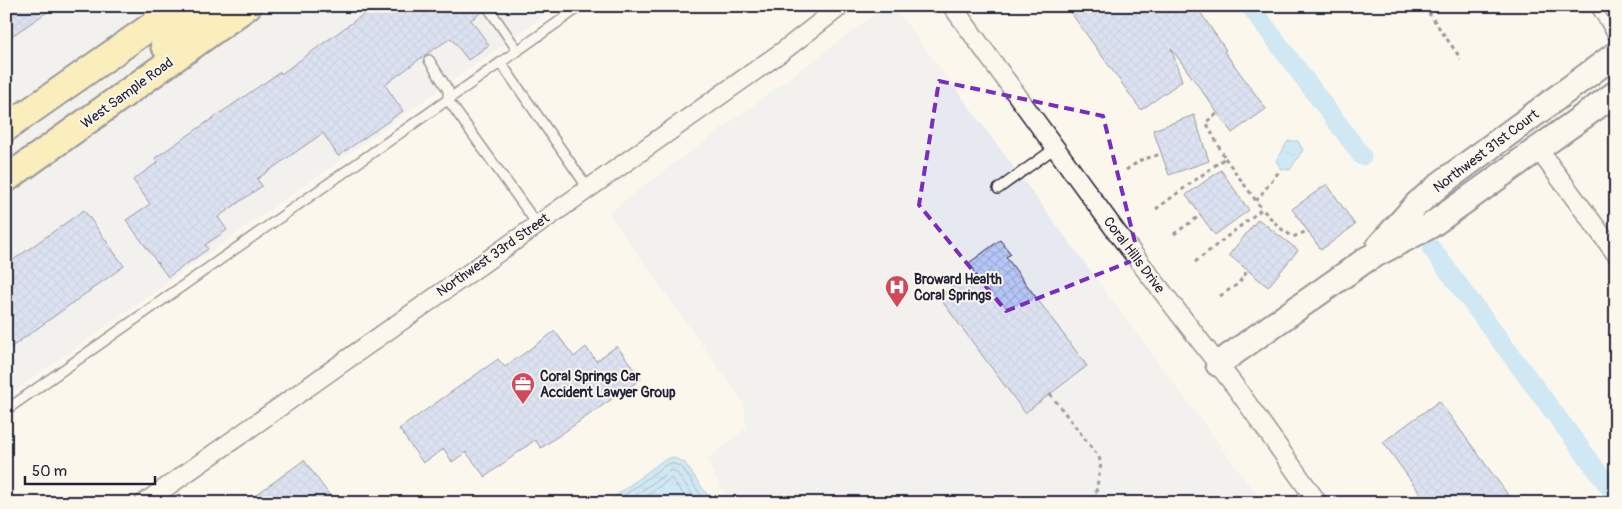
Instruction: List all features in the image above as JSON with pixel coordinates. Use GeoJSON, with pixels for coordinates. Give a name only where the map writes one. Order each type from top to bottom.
{"type":"FeatureCollection","features":[{"type":"Feature","properties":{"kind":"main road"},"geometry":{"type":"LineString","coordinates":[[6,128],[180,6]]}},
{"type":"Feature","properties":{"kind":"main road"},"geometry":{"type":"LineString","coordinates":[[84,124],[139,64],[215,6]]}},
{"type":"Feature","properties":{"kind":"main road","name":"West Sample Road"},"geometry":{"type":"LineString","coordinates":[[6,179],[248,6]]}},
{"type":"Feature","properties":{"kind":"street","name":"Northwest 33rd Street"},"geometry":{"type":"LineString","coordinates":[[144,503],[841,6]]}},
{"type":"Feature","properties":{"kind":"street","name":"Coral Hills Drive"},"geometry":{"type":"LineString","coordinates":[[952,6],[1055,148],[1218,364],[1318,503]]}},
{"type":"Feature","properties":{"kind":"street","name":"Northwest 31st Court"},"geometry":{"type":"LineString","coordinates":[[1368,259],[1424,198],[1493,144],[1616,54]]}},
{"type":"Feature","properties":{"kind":"street","name":"Northwest 31st Court"},"geometry":{"type":"LineString","coordinates":[[1218,364],[1368,259],[1430,226],[1616,93]]}},
{"type":"Feature","properties":{"kind":"street"},"geometry":{"type":"LineString","coordinates":[[1538,149],[1616,254]]}},
{"type":"Feature","properties":{"kind":"lane"},"geometry":{"type":"LineString","coordinates":[[487,6],[518,51]]}},
{"type":"Feature","properties":{"kind":"lane"},"geometry":{"type":"LineString","coordinates":[[6,410],[581,6]]}},
{"type":"Feature","properties":{"kind":"lane"},"geometry":{"type":"LineString","coordinates":[[1595,6],[1616,40]]}},
{"type":"Feature","properties":{"kind":"lane"},"geometry":{"type":"LineString","coordinates":[[429,60],[448,90],[448,100],[537,224]]}},
{"type":"Feature","properties":{"kind":"lane"},"geometry":{"type":"LineString","coordinates":[[501,63],[588,188]]}},
{"type":"Feature","properties":{"kind":"lane"},"geometry":{"type":"LineString","coordinates":[[998,189],[1055,148]]}},
{"type":"Feature","properties":{"kind":"path"},"geometry":{"type":"LineString","coordinates":[[1424,6],[1460,59]]}},
{"type":"Feature","properties":{"kind":"path"},"geometry":{"type":"LineString","coordinates":[[1218,113],[1206,122],[1225,158],[1256,201],[1280,228],[1294,237],[1307,231]]}},
{"type":"Feature","properties":{"kind":"path"},"geometry":{"type":"LineString","coordinates":[[1126,170],[1141,160],[1161,154]]}},
{"type":"Feature","properties":{"kind":"path"},"geometry":{"type":"LineString","coordinates":[[1156,209],[1225,158]]}},
{"type":"Feature","properties":{"kind":"path"},"geometry":{"type":"LineString","coordinates":[[1256,201],[1281,169]]}},
{"type":"Feature","properties":{"kind":"path"},"geometry":{"type":"LineString","coordinates":[[1195,262],[1262,208]]}},
{"type":"Feature","properties":{"kind":"path"},"geometry":{"type":"LineString","coordinates":[[1174,234],[1201,215]]}},
{"type":"Feature","properties":{"kind":"path"},"geometry":{"type":"LineString","coordinates":[[1220,296],[1238,284],[1248,270]]}},
{"type":"Feature","properties":{"kind":"path"},"geometry":{"type":"LineString","coordinates":[[1050,394],[1099,457],[1102,464],[1094,503]]}},
{"type":"Feature","properties":{"kind":"highlighted area"},"geometry":{"type":"Polygon","coordinates":[[[939,81],[1103,116],[1139,258],[1006,311],[919,205],[939,81]]]}},
{"type":"Feature","properties":{"kind":"shaded area"},"geometry":{"type":"Polygon","coordinates":[[[6,6],[558,6],[6,397],[6,6]]]}},
{"type":"Feature","properties":{"kind":"shaded area","name":"Broward Health Coral Springs"},"geometry":{"type":"Polygon","coordinates":[[[886,6],[894,6],[1263,503],[730,503],[706,460],[746,428],[744,404],[608,213],[886,6]]]}},
{"type":"Feature","properties":{"kind":"water"},"geometry":{"type":"Polygon","coordinates":[[[1288,141],[1298,141],[1303,150],[1290,170],[1281,169],[1276,161],[1288,141]]]}},
{"type":"Feature","properties":{"kind":"water"},"geometry":{"type":"Polygon","coordinates":[[[672,457],[685,463],[713,503],[606,503],[662,461],[672,457]]]}},
{"type":"Feature","properties":{"kind":"building"},"geometry":{"type":"Polygon","coordinates":[[[6,6],[56,6],[6,40],[6,6]]]}},
{"type":"Feature","properties":{"kind":"building"},"geometry":{"type":"Polygon","coordinates":[[[375,6],[481,6],[483,11],[471,20],[489,45],[468,60],[451,38],[425,55],[385,85],[403,111],[338,156],[323,133],[257,179],[262,186],[218,217],[227,230],[205,245],[208,249],[168,277],[126,220],[150,204],[133,180],[158,162],[155,158],[280,72],[281,74],[375,6]]]}},
{"type":"Feature","properties":{"kind":"building"},"geometry":{"type":"Polygon","coordinates":[[[1066,6],[1196,6],[1226,50],[1224,51],[1266,109],[1232,133],[1171,48],[1182,81],[1141,110],[1066,6]]]}},
{"type":"Feature","properties":{"kind":"building"},"geometry":{"type":"Polygon","coordinates":[[[1194,115],[1209,161],[1169,175],[1153,130],[1194,115]]]}},
{"type":"Feature","properties":{"kind":"building"},"geometry":{"type":"Polygon","coordinates":[[[1221,170],[1249,210],[1215,235],[1186,195],[1221,170]]]}},
{"type":"Feature","properties":{"kind":"building"},"geometry":{"type":"Polygon","coordinates":[[[1327,184],[1355,225],[1321,250],[1292,209],[1327,184]]]}},
{"type":"Feature","properties":{"kind":"building"},"geometry":{"type":"Polygon","coordinates":[[[84,210],[124,266],[6,351],[6,265],[84,210]]]}},
{"type":"Feature","properties":{"kind":"building"},"geometry":{"type":"Polygon","coordinates":[[[1258,219],[1298,250],[1268,287],[1229,255],[1258,219]]]}},
{"type":"Feature","properties":{"kind":"building"},"geometry":{"type":"Polygon","coordinates":[[[1000,240],[1011,254],[1006,257],[1087,366],[1025,413],[939,297],[974,271],[969,263],[1000,240]]]}},
{"type":"Feature","properties":{"kind":"building"},"geometry":{"type":"Polygon","coordinates":[[[555,331],[574,357],[586,347],[596,361],[617,346],[641,379],[541,448],[535,440],[485,477],[466,452],[452,462],[444,449],[423,463],[399,429],[498,359],[505,367],[555,331]]]}},
{"type":"Feature","properties":{"kind":"building"},"geometry":{"type":"Polygon","coordinates":[[[1439,401],[1514,503],[1427,503],[1383,442],[1439,401]]]}},
{"type":"Feature","properties":{"kind":"building"},"geometry":{"type":"Polygon","coordinates":[[[304,460],[335,503],[245,503],[304,460]]]}},
{"type":"Feature","properties":{"kind":"waterway"},"geometry":{"type":"LineString","coordinates":[[1250,6],[1362,156]]}},
{"type":"Feature","properties":{"kind":"waterway"},"geometry":{"type":"LineString","coordinates":[[1432,249],[1616,496]]}},
{"type":"Feature","properties":{"kind":"place","name":"Broward Health Coral Springs"},"geometry":{"type":"Point","coordinates":[897,308]}},
{"type":"Feature","properties":{"kind":"place","name":"Coral Springs Car Accident Lawyer Group"},"geometry":{"type":"Point","coordinates":[523,405]}}]}
